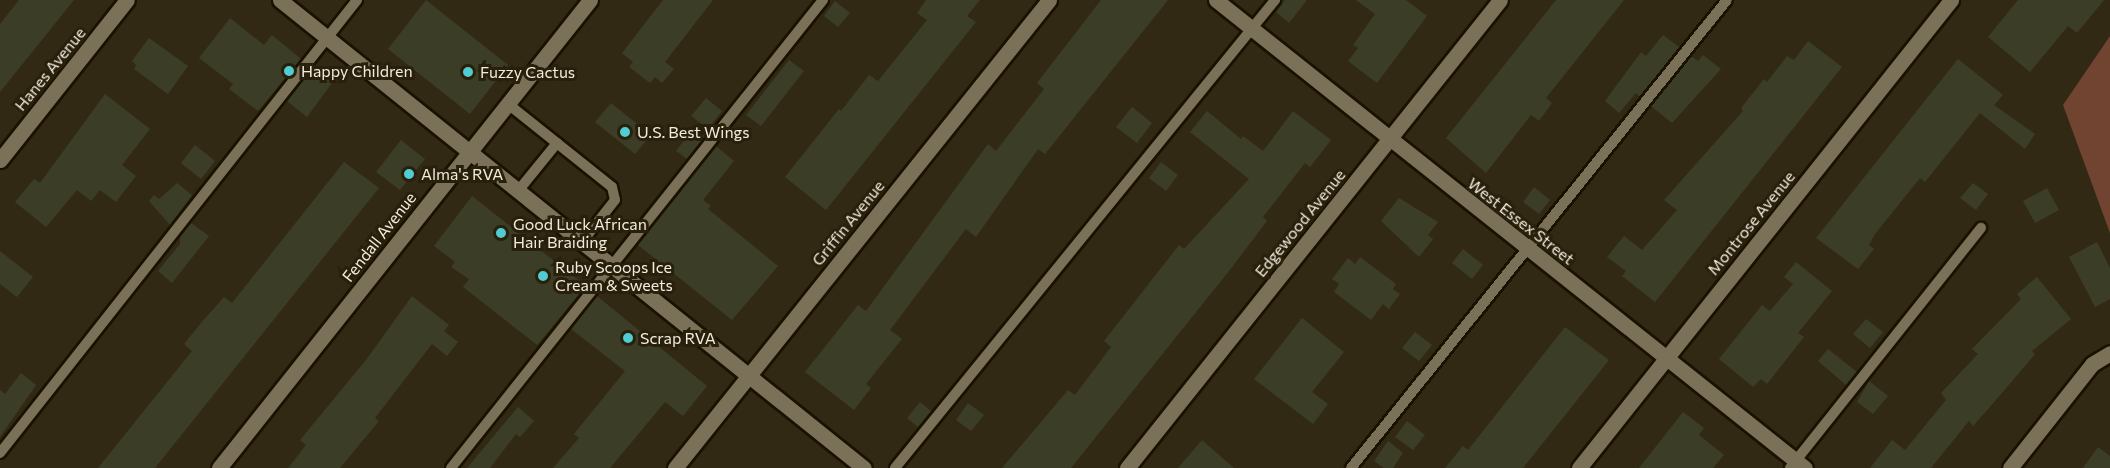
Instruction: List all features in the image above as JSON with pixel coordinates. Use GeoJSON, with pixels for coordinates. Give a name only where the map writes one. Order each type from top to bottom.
{"type":"FeatureCollection","features":[{"type":"Feature","properties":{"kind":"street","name":"Hanes Avenue"},"geometry":{"type":"LineString","coordinates":[[0,160],[127,0]]}},
{"type":"Feature","properties":{"kind":"street"},"geometry":{"type":"LineString","coordinates":[[280,0],[864,468]]}},
{"type":"Feature","properties":{"kind":"street","name":"Fendall Avenue"},"geometry":{"type":"LineString","coordinates":[[219,468],[590,0]]}},
{"type":"Feature","properties":{"kind":"street","name":"Griffin Avenue"},"geometry":{"type":"LineString","coordinates":[[675,468],[1049,0]]}},
{"type":"Feature","properties":{"kind":"street","name":"West Essex Street"},"geometry":{"type":"LineString","coordinates":[[1216,0],[1389,140],[1666,358],[1797,466]]}},
{"type":"Feature","properties":{"kind":"street","name":"Edgewood Avenue"},"geometry":{"type":"LineString","coordinates":[[1127,468],[1500,0]]}},
{"type":"Feature","properties":{"kind":"street","name":"Montrose Avenue"},"geometry":{"type":"LineString","coordinates":[[1579,468],[1951,0]]}},
{"type":"Feature","properties":{"kind":"street"},"geometry":{"type":"LineString","coordinates":[[2010,468],[2092,364],[2110,353]]}},
{"type":"Feature","properties":{"kind":"lane"},"geometry":{"type":"LineString","coordinates":[[0,453],[357,0]]}},
{"type":"Feature","properties":{"kind":"lane"},"geometry":{"type":"LineString","coordinates":[[451,468],[823,0]]}},
{"type":"Feature","properties":{"kind":"lane"},"geometry":{"type":"LineString","coordinates":[[895,468],[1275,0]]}},
{"type":"Feature","properties":{"kind":"lane"},"geometry":{"type":"LineString","coordinates":[[1352,468],[1727,0]]}},
{"type":"Feature","properties":{"kind":"lane"},"geometry":{"type":"LineString","coordinates":[[508,104],[612,187],[615,200],[582,242]]}},
{"type":"Feature","properties":{"kind":"lane"},"geometry":{"type":"LineString","coordinates":[[518,191],[557,143]]}},
{"type":"Feature","properties":{"kind":"lane"},"geometry":{"type":"LineString","coordinates":[[1797,466],[1861,374],[1981,228]]}},
{"type":"Feature","properties":{"kind":"shaded area"},"geometry":{"type":"Polygon","coordinates":[[[2110,36],[2110,233],[2063,105],[2110,36]]]}},
{"type":"Feature","properties":{"kind":"building"},"geometry":{"type":"Polygon","coordinates":[[[19,0],[74,0],[0,92],[0,24],[19,0]]]}},
{"type":"Feature","properties":{"kind":"building"},"geometry":{"type":"Polygon","coordinates":[[[426,0],[508,65],[470,114],[388,49],[426,0]]]}},
{"type":"Feature","properties":{"kind":"building"},"geometry":{"type":"Polygon","coordinates":[[[663,0],[713,0],[665,62],[674,69],[662,83],[655,77],[650,83],[629,67],[633,62],[622,53],[663,0]]]}},
{"type":"Feature","properties":{"kind":"building"},"geometry":{"type":"Polygon","coordinates":[[[926,0],[980,0],[967,16],[976,22],[826,210],[785,177],[869,75],[878,81],[927,20],[917,13],[926,0]]]}},
{"type":"Feature","properties":{"kind":"building"},"geometry":{"type":"Polygon","coordinates":[[[1101,0],[1168,0],[1045,154],[1038,149],[976,237],[966,229],[890,330],[902,339],[866,384],[871,388],[854,410],[805,372],[858,305],[866,311],[988,144],[996,151],[1044,89],[1037,83],[1101,0]]]}},
{"type":"Feature","properties":{"kind":"building"},"geometry":{"type":"Polygon","coordinates":[[[1285,0],[1307,0],[1289,23],[1276,12],[1285,0]]]}},
{"type":"Feature","properties":{"kind":"building"},"geometry":{"type":"Polygon","coordinates":[[[1356,0],[1406,0],[1427,16],[1377,83],[1348,61],[1358,48],[1353,45],[1375,14],[1356,0]]]}},
{"type":"Feature","properties":{"kind":"building"},"geometry":{"type":"Polygon","coordinates":[[[1556,0],[1624,0],[1546,98],[1552,103],[1539,121],[1531,115],[1486,173],[1446,138],[1556,0]]]}},
{"type":"Feature","properties":{"kind":"building"},"geometry":{"type":"Polygon","coordinates":[[[2018,0],[2104,0],[2077,33],[2068,26],[2030,72],[1988,37],[2018,0]]]}},
{"type":"Feature","properties":{"kind":"building"},"geometry":{"type":"Polygon","coordinates":[[[835,1],[850,13],[838,27],[824,16],[835,1]]]}},
{"type":"Feature","properties":{"kind":"building"},"geometry":{"type":"Polygon","coordinates":[[[230,18],[264,45],[272,35],[301,59],[258,111],[229,89],[233,84],[199,58],[230,18]]]}},
{"type":"Feature","properties":{"kind":"building"},"geometry":{"type":"Polygon","coordinates":[[[1663,35],[1679,47],[1640,97],[1636,93],[1619,113],[1605,101],[1641,52],[1646,56],[1663,35]]]}},
{"type":"Feature","properties":{"kind":"building"},"geometry":{"type":"Polygon","coordinates":[[[149,38],[188,66],[168,94],[134,69],[136,65],[132,61],[149,38]]]}},
{"type":"Feature","properties":{"kind":"building"},"geometry":{"type":"Polygon","coordinates":[[[1808,41],[1842,67],[1655,302],[1622,276],[1626,271],[1607,257],[1624,236],[1642,250],[1677,210],[1664,200],[1743,111],[1741,108],[1764,79],[1767,82],[1787,56],[1794,60],[1808,41]]]}},
{"type":"Feature","properties":{"kind":"building"},"geometry":{"type":"Polygon","coordinates":[[[1703,55],[1721,69],[1672,123],[1651,106],[1691,56],[1698,61],[1703,55]]]}},
{"type":"Feature","properties":{"kind":"building"},"geometry":{"type":"Polygon","coordinates":[[[1958,59],[2003,95],[1994,105],[2035,134],[2025,149],[1980,113],[1925,182],[1920,178],[1875,234],[1869,245],[1874,249],[1858,269],[1816,238],[1958,59]]]}},
{"type":"Feature","properties":{"kind":"building"},"geometry":{"type":"Polygon","coordinates":[[[789,60],[804,71],[761,126],[746,115],[789,60]]]}},
{"type":"Feature","properties":{"kind":"building"},"geometry":{"type":"Polygon","coordinates":[[[313,68],[332,83],[307,117],[287,101],[313,68]]]}},
{"type":"Feature","properties":{"kind":"building"},"geometry":{"type":"Polygon","coordinates":[[[105,94],[150,129],[122,165],[136,176],[116,202],[100,190],[91,201],[77,190],[46,227],[15,202],[34,179],[40,183],[105,94]]]}},
{"type":"Feature","properties":{"kind":"building"},"geometry":{"type":"Polygon","coordinates":[[[706,98],[722,111],[708,129],[691,116],[706,98]]]}},
{"type":"Feature","properties":{"kind":"building"},"geometry":{"type":"Polygon","coordinates":[[[611,103],[651,135],[635,154],[595,122],[611,103]]]}},
{"type":"Feature","properties":{"kind":"building"},"geometry":{"type":"Polygon","coordinates":[[[1132,107],[1152,123],[1137,143],[1116,127],[1132,107]]]}},
{"type":"Feature","properties":{"kind":"building"},"geometry":{"type":"Polygon","coordinates":[[[1207,111],[1241,139],[1243,136],[1263,151],[1293,111],[1331,140],[1310,167],[1305,163],[1263,217],[1267,221],[1229,271],[1071,468],[1002,468],[1068,390],[1075,395],[1111,347],[1104,341],[1179,245],[1184,249],[1249,179],[1190,132],[1207,111]]]}},
{"type":"Feature","properties":{"kind":"building"},"geometry":{"type":"Polygon","coordinates":[[[694,127],[705,136],[687,159],[676,151],[694,127]]]}},
{"type":"Feature","properties":{"kind":"building"},"geometry":{"type":"Polygon","coordinates":[[[401,140],[425,159],[400,190],[376,172],[401,140]]]}},
{"type":"Feature","properties":{"kind":"building"},"geometry":{"type":"Polygon","coordinates":[[[195,145],[215,161],[201,179],[181,163],[195,145]]]}},
{"type":"Feature","properties":{"kind":"building"},"geometry":{"type":"Polygon","coordinates":[[[716,146],[734,161],[703,200],[711,206],[708,209],[778,266],[732,320],[638,245],[716,146]]]}},
{"type":"Feature","properties":{"kind":"building"},"geometry":{"type":"Polygon","coordinates":[[[344,162],[379,188],[155,468],[98,468],[192,351],[184,344],[224,297],[232,303],[344,162]]]}},
{"type":"Feature","properties":{"kind":"building"},"geometry":{"type":"Polygon","coordinates":[[[1161,162],[1178,175],[1166,191],[1149,178],[1161,162]]]}},
{"type":"Feature","properties":{"kind":"building"},"geometry":{"type":"Polygon","coordinates":[[[177,183],[192,195],[170,225],[149,201],[154,195],[159,199],[177,183]]]}},
{"type":"Feature","properties":{"kind":"building"},"geometry":{"type":"Polygon","coordinates":[[[1973,183],[1988,194],[1976,210],[1960,198],[1973,183]]]}},
{"type":"Feature","properties":{"kind":"building"},"geometry":{"type":"Polygon","coordinates":[[[1534,187],[1550,200],[1539,214],[1523,202],[1534,187]]]}},
{"type":"Feature","properties":{"kind":"building"},"geometry":{"type":"Polygon","coordinates":[[[2047,188],[2059,210],[2035,223],[2023,201],[2047,188]]]}},
{"type":"Feature","properties":{"kind":"building"},"geometry":{"type":"Polygon","coordinates":[[[472,196],[586,286],[537,345],[463,287],[469,279],[451,267],[455,262],[434,246],[472,196]]]}},
{"type":"Feature","properties":{"kind":"building"},"geometry":{"type":"Polygon","coordinates":[[[1399,198],[1438,222],[1428,235],[1433,239],[1419,257],[1381,221],[1399,198]]]}},
{"type":"Feature","properties":{"kind":"building"},"geometry":{"type":"Polygon","coordinates":[[[191,223],[209,236],[172,283],[158,271],[180,244],[180,237],[191,223]]]}},
{"type":"Feature","properties":{"kind":"building"},"geometry":{"type":"Polygon","coordinates":[[[2097,242],[2110,268],[2110,299],[2095,307],[2069,257],[2097,242]]]}},
{"type":"Feature","properties":{"kind":"building"},"geometry":{"type":"Polygon","coordinates":[[[1463,249],[1483,265],[1472,279],[1452,263],[1463,249]]]}},
{"type":"Feature","properties":{"kind":"building"},"geometry":{"type":"Polygon","coordinates":[[[0,251],[33,277],[17,297],[0,284],[0,251]]]}},
{"type":"Feature","properties":{"kind":"building"},"geometry":{"type":"Polygon","coordinates":[[[1360,257],[1396,284],[1393,289],[1400,294],[1389,309],[1383,304],[1371,320],[1334,292],[1339,284],[1332,279],[1348,258],[1355,264],[1360,257]]]}},
{"type":"Feature","properties":{"kind":"building"},"geometry":{"type":"Polygon","coordinates":[[[1796,262],[1832,291],[1798,333],[1804,337],[1767,384],[1761,379],[1753,387],[1719,359],[1762,305],[1770,311],[1793,284],[1784,277],[1796,262]]]}},
{"type":"Feature","properties":{"kind":"building"},"geometry":{"type":"Polygon","coordinates":[[[2037,277],[2071,319],[2032,351],[2035,354],[1996,400],[1973,426],[1969,421],[1931,468],[1870,468],[1892,440],[1905,450],[1946,400],[1941,393],[1978,354],[1972,349],[2021,299],[2017,294],[2037,277]]]}},
{"type":"Feature","properties":{"kind":"building"},"geometry":{"type":"Polygon","coordinates":[[[412,296],[449,325],[444,331],[458,342],[447,356],[432,344],[375,418],[379,421],[340,468],[288,468],[306,445],[300,440],[366,360],[412,296]]]}},
{"type":"Feature","properties":{"kind":"building"},"geometry":{"type":"Polygon","coordinates":[[[597,296],[707,386],[683,416],[665,402],[610,468],[553,468],[579,438],[574,434],[625,371],[571,329],[597,296]]]}},
{"type":"Feature","properties":{"kind":"building"},"geometry":{"type":"Polygon","coordinates":[[[1302,318],[1344,352],[1312,392],[1328,404],[1313,424],[1254,379],[1302,318]]]}},
{"type":"Feature","properties":{"kind":"building"},"geometry":{"type":"Polygon","coordinates":[[[1866,319],[1883,332],[1870,348],[1853,334],[1866,319]]]}},
{"type":"Feature","properties":{"kind":"building"},"geometry":{"type":"Polygon","coordinates":[[[1565,327],[1609,360],[1523,468],[1445,468],[1463,446],[1468,450],[1565,327]]]}},
{"type":"Feature","properties":{"kind":"building"},"geometry":{"type":"Polygon","coordinates":[[[1415,332],[1432,345],[1419,361],[1402,348],[1415,332]]]}},
{"type":"Feature","properties":{"kind":"building"},"geometry":{"type":"Polygon","coordinates":[[[1828,349],[1857,372],[1846,385],[1818,361],[1828,349]]]}},
{"type":"Feature","properties":{"kind":"building"},"geometry":{"type":"Polygon","coordinates":[[[21,373],[36,385],[0,437],[0,390],[5,394],[21,373]]]}},
{"type":"Feature","properties":{"kind":"building"},"geometry":{"type":"Polygon","coordinates":[[[1869,381],[1888,396],[1873,414],[1857,402],[1869,381]]]}},
{"type":"Feature","properties":{"kind":"building"},"geometry":{"type":"Polygon","coordinates":[[[920,402],[931,411],[918,427],[907,418],[920,402]]]}},
{"type":"Feature","properties":{"kind":"building"},"geometry":{"type":"Polygon","coordinates":[[[968,403],[984,415],[971,431],[956,420],[968,403]]]}},
{"type":"Feature","properties":{"kind":"building"},"geometry":{"type":"Polygon","coordinates":[[[518,407],[534,421],[520,437],[516,434],[490,468],[467,468],[518,407]]]}},
{"type":"Feature","properties":{"kind":"building"},"geometry":{"type":"Polygon","coordinates":[[[1683,412],[1704,428],[1699,435],[1724,455],[1713,468],[1639,468],[1683,412]]]}},
{"type":"Feature","properties":{"kind":"building"},"geometry":{"type":"Polygon","coordinates":[[[1407,421],[1425,435],[1413,450],[1395,437],[1407,421]]]}},
{"type":"Feature","properties":{"kind":"building"},"geometry":{"type":"Polygon","coordinates":[[[1202,440],[1234,468],[1178,468],[1202,440]]]}},
{"type":"Feature","properties":{"kind":"building"},"geometry":{"type":"Polygon","coordinates":[[[1388,441],[1403,453],[1393,468],[1384,468],[1374,461],[1388,441]]]}},
{"type":"Feature","properties":{"kind":"building"},"geometry":{"type":"Polygon","coordinates":[[[2098,447],[2110,456],[2110,468],[2083,468],[2098,447]]]}},
{"type":"Feature","properties":{"kind":"place","name":"Happy Children"},"geometry":{"type":"Point","coordinates":[289,71]}},
{"type":"Feature","properties":{"kind":"place","name":"Fuzzy Cactus"},"geometry":{"type":"Point","coordinates":[468,72]}},
{"type":"Feature","properties":{"kind":"place","name":"U.S. Best Wings"},"geometry":{"type":"Point","coordinates":[625,132]}},
{"type":"Feature","properties":{"kind":"place","name":"Alma's RVA"},"geometry":{"type":"Point","coordinates":[409,174]}},
{"type":"Feature","properties":{"kind":"place","name":"Good Luck African Hair Braiding"},"geometry":{"type":"Point","coordinates":[501,233]}},
{"type":"Feature","properties":{"kind":"place","name":"Ruby Scoops Ice Cream & Sweets"},"geometry":{"type":"Point","coordinates":[543,276]}},
{"type":"Feature","properties":{"kind":"place","name":"Scrap RVA"},"geometry":{"type":"Point","coordinates":[628,338]}}]}
